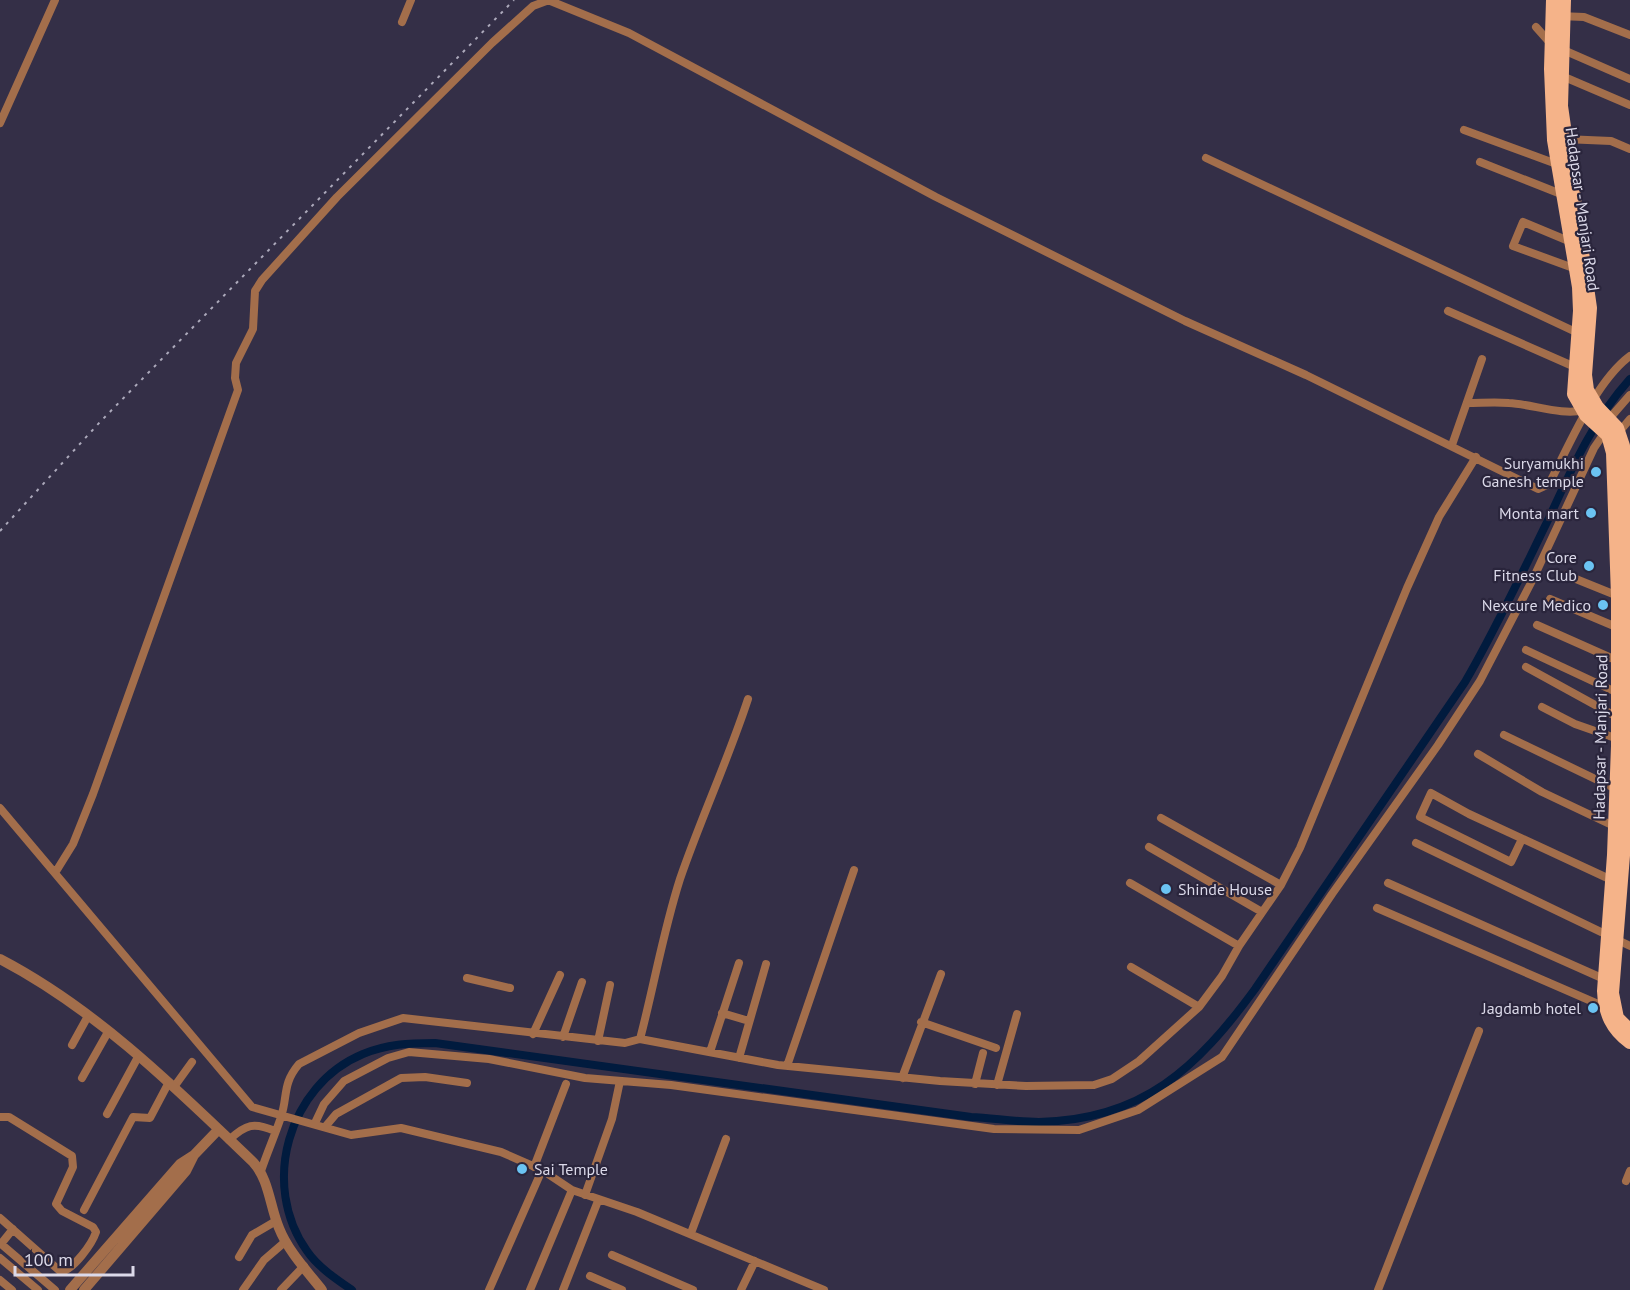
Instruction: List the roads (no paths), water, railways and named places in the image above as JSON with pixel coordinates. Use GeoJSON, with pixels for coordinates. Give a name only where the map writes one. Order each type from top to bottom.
{"type":"FeatureCollection","features":[{"type":"Feature","properties":{"kind":"main road","name":"Hadapsar - Manjari Road"},"geometry":{"type":"LineString","coordinates":[[1552,0],[1558,16]]}},
{"type":"Feature","properties":{"kind":"main road","name":"Hadapsar - Manjari Road"},"geometry":{"type":"LineString","coordinates":[[1564,0],[1558,16],[1551,105],[1590,308],[1575,367],[1574,394],[1598,418],[1627,462],[1628,541],[1618,596],[1629,679],[1623,743],[1625,792],[1621,829],[1622,877],[1613,1007],[1617,1018],[1630,1031]]}},
{"type":"Feature","properties":{"kind":"main road","name":"Hadapsar - Manjari Road"},"geometry":{"type":"LineString","coordinates":[[1557,47],[1562,76],[1563,166]]}},
{"type":"Feature","properties":{"kind":"main road","name":"Hadapsar - Manjari Road"},"geometry":{"type":"LineString","coordinates":[[1569,197],[1571,242],[1583,334],[1584,375],[1598,418],[1612,442],[1624,566],[1623,629],[1618,660],[1618,693],[1625,713]]}},
{"type":"Feature","properties":{"kind":"main road","name":"Hadapsar - Manjari Road"},"geometry":{"type":"LineString","coordinates":[[1618,940],[1604,979],[1605,1007],[1612,1025],[1630,1042]]}},
{"type":"Feature","properties":{"kind":"street"},"geometry":{"type":"LineString","coordinates":[[0,123],[55,0]]}},
{"type":"Feature","properties":{"kind":"street"},"geometry":{"type":"LineString","coordinates":[[402,22],[411,0]]}},
{"type":"Feature","properties":{"kind":"street"},"geometry":{"type":"LineString","coordinates":[[55,873],[72,846],[93,795],[238,390],[235,376],[236,363],[253,329],[257,286],[337,197],[492,43],[532,6],[549,0],[629,33],[936,197],[1185,321],[1452,445],[1534,488],[1544,489],[1598,418],[1623,361],[1630,356]]}},
{"type":"Feature","properties":{"kind":"street"},"geometry":{"type":"LineString","coordinates":[[1558,16],[1584,17],[1630,35]]}},
{"type":"Feature","properties":{"kind":"street"},"geometry":{"type":"LineString","coordinates":[[1536,27],[1557,47],[1630,79]]}},
{"type":"Feature","properties":{"kind":"street"},"geometry":{"type":"LineString","coordinates":[[1562,76],[1630,105]]}},
{"type":"Feature","properties":{"kind":"street"},"geometry":{"type":"LineString","coordinates":[[1464,130],[1563,166]]}},
{"type":"Feature","properties":{"kind":"street"},"geometry":{"type":"LineString","coordinates":[[1564,139],[1611,141],[1630,148]]}},
{"type":"Feature","properties":{"kind":"street"},"geometry":{"type":"LineString","coordinates":[[1206,158],[1583,334]]}},
{"type":"Feature","properties":{"kind":"street"},"geometry":{"type":"LineString","coordinates":[[1480,162],[1569,197]]}},
{"type":"Feature","properties":{"kind":"street"},"geometry":{"type":"LineString","coordinates":[[1571,242],[1523,222],[1514,246],[1576,269]]}},
{"type":"Feature","properties":{"kind":"street"},"geometry":{"type":"LineString","coordinates":[[1448,311],[1575,367]]}},
{"type":"Feature","properties":{"kind":"street"},"geometry":{"type":"LineString","coordinates":[[1452,445],[1482,359]]}},
{"type":"Feature","properties":{"kind":"street"},"geometry":{"type":"LineString","coordinates":[[315,1123],[324,1104],[344,1081],[380,1061],[409,1053],[489,1059],[585,1078],[831,1105],[994,1129],[1079,1130],[1138,1110],[1222,1057],[1480,681],[1533,579],[1594,448],[1598,418],[1630,395]]}},
{"type":"Feature","properties":{"kind":"street"},"geometry":{"type":"LineString","coordinates":[[1467,403],[1508,403],[1546,407],[1598,418],[1630,419]]}},
{"type":"Feature","properties":{"kind":"street"},"geometry":{"type":"LineString","coordinates":[[261,1170],[282,1116],[287,1083],[299,1064],[330,1046],[403,1018],[625,1044],[640,1039],[787,1066],[975,1084],[1095,1085],[1140,1061],[1198,1007],[1222,976],[1239,945],[1281,885],[1300,848],[1407,588],[1439,517],[1476,457]]}},
{"type":"Feature","properties":{"kind":"street"},"geometry":{"type":"LineString","coordinates":[[1566,574],[1618,596]]}},
{"type":"Feature","properties":{"kind":"street"},"geometry":{"type":"LineString","coordinates":[[1550,599],[1623,629]]}},
{"type":"Feature","properties":{"kind":"street"},"geometry":{"type":"LineString","coordinates":[[1537,625],[1618,660]]}},
{"type":"Feature","properties":{"kind":"street"},"geometry":{"type":"LineString","coordinates":[[1527,650],[1618,693]]}},
{"type":"Feature","properties":{"kind":"street"},"geometry":{"type":"LineString","coordinates":[[1526,667],[1625,713]]}},
{"type":"Feature","properties":{"kind":"street"},"geometry":{"type":"LineString","coordinates":[[640,1039],[652,995],[658,953],[681,879],[748,699]]}},
{"type":"Feature","properties":{"kind":"street"},"geometry":{"type":"LineString","coordinates":[[1542,707],[1575,724],[1623,743]]}},
{"type":"Feature","properties":{"kind":"street"},"geometry":{"type":"LineString","coordinates":[[1504,735],[1625,792]]}},
{"type":"Feature","properties":{"kind":"street"},"geometry":{"type":"LineString","coordinates":[[1478,754],[1542,792],[1621,829]]}},
{"type":"Feature","properties":{"kind":"street"},"geometry":{"type":"LineString","coordinates":[[1522,839],[1511,862],[1419,817],[1431,793],[1522,839],[1622,877]]}},
{"type":"Feature","properties":{"kind":"street"},"geometry":{"type":"LineString","coordinates":[[0,808],[252,1107],[305,1120],[351,1135],[401,1128],[501,1152],[538,1169],[585,1196],[637,1212],[691,1233],[824,1290]]}},
{"type":"Feature","properties":{"kind":"street"},"geometry":{"type":"LineString","coordinates":[[1161,818],[1281,885]]}},
{"type":"Feature","properties":{"kind":"street"},"geometry":{"type":"LineString","coordinates":[[1416,843],[1618,940]]}},
{"type":"Feature","properties":{"kind":"street"},"geometry":{"type":"LineString","coordinates":[[1149,847],[1262,912]]}},
{"type":"Feature","properties":{"kind":"street"},"geometry":{"type":"LineString","coordinates":[[787,1066],[854,870]]}},
{"type":"Feature","properties":{"kind":"street"},"geometry":{"type":"LineString","coordinates":[[1130,883],[1239,945]]}},
{"type":"Feature","properties":{"kind":"street"},"geometry":{"type":"LineString","coordinates":[[1388,883],[1604,979]]}},
{"type":"Feature","properties":{"kind":"street"},"geometry":{"type":"LineString","coordinates":[[1377,908],[1605,1007]]}},
{"type":"Feature","properties":{"kind":"street"},"geometry":{"type":"LineString","coordinates":[[0,959],[40,980],[108,1032],[172,1085],[261,1170],[276,1221],[286,1241],[322,1290]]}},
{"type":"Feature","properties":{"kind":"street"},"geometry":{"type":"LineString","coordinates":[[710,1052],[739,963]]}},
{"type":"Feature","properties":{"kind":"street"},"geometry":{"type":"LineString","coordinates":[[739,1058],[766,964]]}},
{"type":"Feature","properties":{"kind":"street"},"geometry":{"type":"LineString","coordinates":[[1131,967],[1198,1007]]}},
{"type":"Feature","properties":{"kind":"street"},"geometry":{"type":"LineString","coordinates":[[902,1078],[921,1022],[941,974]]}},
{"type":"Feature","properties":{"kind":"street"},"geometry":{"type":"LineString","coordinates":[[533,1034],[560,975]]}},
{"type":"Feature","properties":{"kind":"street"},"geometry":{"type":"LineString","coordinates":[[467,978],[510,988]]}},
{"type":"Feature","properties":{"kind":"street"},"geometry":{"type":"LineString","coordinates":[[563,1037],[582,982]]}},
{"type":"Feature","properties":{"kind":"street"},"geometry":{"type":"LineString","coordinates":[[598,1041],[610,985]]}},
{"type":"Feature","properties":{"kind":"street"},"geometry":{"type":"LineString","coordinates":[[722,1013],[749,1021]]}},
{"type":"Feature","properties":{"kind":"street"},"geometry":{"type":"LineString","coordinates":[[997,1085],[1017,1014]]}},
{"type":"Feature","properties":{"kind":"street"},"geometry":{"type":"LineString","coordinates":[[72,1045],[88,1016]]}},
{"type":"Feature","properties":{"kind":"street"},"geometry":{"type":"LineString","coordinates":[[921,1022],[996,1048]]}},
{"type":"Feature","properties":{"kind":"street"},"geometry":{"type":"LineString","coordinates":[[1378,1290],[1479,1031]]}},
{"type":"Feature","properties":{"kind":"street"},"geometry":{"type":"LineString","coordinates":[[81,1078],[108,1032]]}},
{"type":"Feature","properties":{"kind":"street"},"geometry":{"type":"LineString","coordinates":[[975,1084],[982,1053]]}},
{"type":"Feature","properties":{"kind":"street"},"geometry":{"type":"LineString","coordinates":[[107,1114],[138,1057]]}},
{"type":"Feature","properties":{"kind":"street"},"geometry":{"type":"LineString","coordinates":[[84,1210],[133,1117],[150,1118],[172,1085],[192,1062]]}},
{"type":"Feature","properties":{"kind":"street"},"geometry":{"type":"LineString","coordinates":[[324,1127],[336,1114],[401,1078],[425,1077],[467,1083]]}},
{"type":"Feature","properties":{"kind":"street"},"geometry":{"type":"LineString","coordinates":[[585,1196],[612,1119],[620,1081]]}},
{"type":"Feature","properties":{"kind":"street"},"geometry":{"type":"LineString","coordinates":[[489,1290],[538,1169],[566,1084]]}},
{"type":"Feature","properties":{"kind":"street"},"geometry":{"type":"LineString","coordinates":[[0,1117],[9,1117],[72,1156],[74,1167],[56,1204],[62,1211],[93,1227],[96,1232],[90,1244],[68,1270],[61,1272],[0,1218]]}},
{"type":"Feature","properties":{"kind":"street"},"geometry":{"type":"LineString","coordinates":[[230,1140],[249,1125],[259,1125],[275,1131]]}},
{"type":"Feature","properties":{"kind":"street"},"geometry":{"type":"LineString","coordinates":[[84,1290],[180,1164],[194,1155],[218,1130]]}},
{"type":"Feature","properties":{"kind":"street"},"geometry":{"type":"LineString","coordinates":[[691,1233],[726,1140]]}},
{"type":"Feature","properties":{"kind":"street"},"geometry":{"type":"LineString","coordinates":[[1626,1181],[1630,1171]]}},
{"type":"Feature","properties":{"kind":"street"},"geometry":{"type":"LineString","coordinates":[[530,1290],[572,1190]]}},
{"type":"Feature","properties":{"kind":"street"},"geometry":{"type":"LineString","coordinates":[[563,1290],[598,1201]]}},
{"type":"Feature","properties":{"kind":"street"},"geometry":{"type":"LineString","coordinates":[[70,1290],[144,1213]]}},
{"type":"Feature","properties":{"kind":"street"},"geometry":{"type":"LineString","coordinates":[[238,1257],[252,1235],[276,1221]]}},
{"type":"Feature","properties":{"kind":"street"},"geometry":{"type":"LineString","coordinates":[[13,1229],[1,1243],[55,1290]]}},
{"type":"Feature","properties":{"kind":"street"},"geometry":{"type":"LineString","coordinates":[[243,1290],[264,1260],[286,1241]]}},
{"type":"Feature","properties":{"kind":"street"},"geometry":{"type":"LineString","coordinates":[[612,1255],[693,1290]]}},
{"type":"Feature","properties":{"kind":"street"},"geometry":{"type":"LineString","coordinates":[[0,1258],[38,1290]]}},
{"type":"Feature","properties":{"kind":"street"},"geometry":{"type":"LineString","coordinates":[[741,1290],[755,1261]]}},
{"type":"Feature","properties":{"kind":"street"},"geometry":{"type":"LineString","coordinates":[[281,1290],[303,1266]]}},
{"type":"Feature","properties":{"kind":"street"},"geometry":{"type":"LineString","coordinates":[[590,1276],[622,1290]]}},
{"type":"Feature","properties":{"kind":"street"},"geometry":{"type":"LineString","coordinates":[[0,1280],[12,1290]]}},
{"type":"Feature","properties":{"kind":"waterway"},"geometry":{"type":"LineString","coordinates":[[352,1290],[322,1267],[307,1251],[293,1225],[285,1197],[284,1168],[289,1139],[300,1113],[316,1089],[337,1069],[363,1054],[381,1048],[435,1043],[971,1117],[1030,1122],[1076,1119],[1108,1111],[1138,1100],[1164,1084],[1189,1065],[1211,1043],[1255,989],[1465,682],[1508,601],[1584,445],[1605,411],[1630,379]]}},
{"type":"Feature","properties":{"kind":"railway"},"geometry":{"type":"LineString","coordinates":[[0,531],[100,422],[514,0]]}},
{"type":"Feature","properties":{"kind":"place","name":"Suryamukhi Ganesh temple"},"geometry":{"type":"Point","coordinates":[1596,472]}},
{"type":"Feature","properties":{"kind":"place","name":"Monta mart"},"geometry":{"type":"Point","coordinates":[1591,513]}},
{"type":"Feature","properties":{"kind":"place","name":"Core Fitness Club"},"geometry":{"type":"Point","coordinates":[1589,566]}},
{"type":"Feature","properties":{"kind":"place","name":"Nexcure Medico"},"geometry":{"type":"Point","coordinates":[1603,605]}},
{"type":"Feature","properties":{"kind":"place","name":"Shinde House"},"geometry":{"type":"Point","coordinates":[1166,889]}},
{"type":"Feature","properties":{"kind":"place","name":"Jagdamb hotel"},"geometry":{"type":"Point","coordinates":[1593,1008]}},
{"type":"Feature","properties":{"kind":"place","name":"Sai Temple"},"geometry":{"type":"Point","coordinates":[522,1169]}}]}
